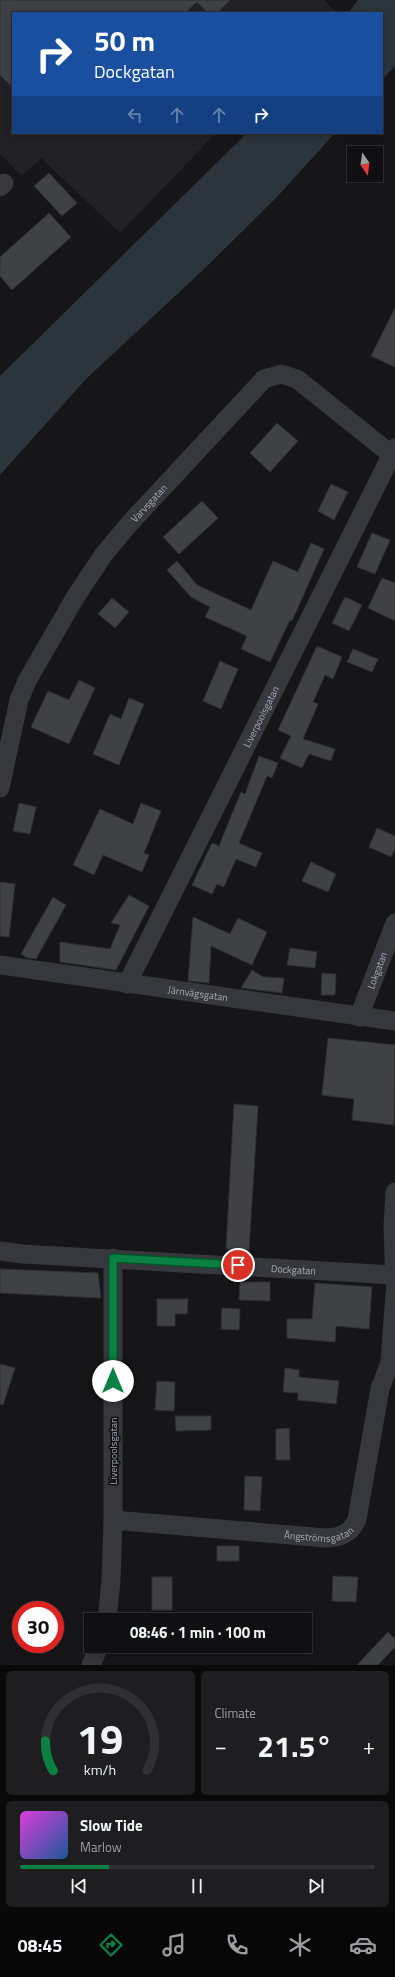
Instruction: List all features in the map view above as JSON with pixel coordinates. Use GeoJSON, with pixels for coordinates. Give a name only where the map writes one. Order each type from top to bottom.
{"type":"FeatureCollection","features":[{"type":"Feature","properties":{"kind":"street","name":"Varvsgatan"},"geometry":{"type":"LineString","coordinates":[[0,788],[19,700],[27,681],[76,596],[104,554],[130,523],[264,379],[281,374],[297,379],[393,452]]}},
{"type":"Feature","properties":{"kind":"street","name":"Liverpoolsgatan"},"geometry":{"type":"LineString","coordinates":[[126,984],[393,452]]}},
{"type":"Feature","properties":{"kind":"street","name":"Lokgatan"},"geometry":{"type":"LineString","coordinates":[[359,1017],[395,923]]}},
{"type":"Feature","properties":{"kind":"street","name":"Järnvägsgatan"},"geometry":{"type":"LineString","coordinates":[[0,965],[395,1021]]}},
{"type":"Feature","properties":{"kind":"street"},"geometry":{"type":"LineString","coordinates":[[395,1192],[393,1226],[395,1284]]}},
{"type":"Feature","properties":{"kind":"street","name":"Dockgatan"},"geometry":{"type":"LineString","coordinates":[[0,1251],[22,1254],[395,1274]]}},
{"type":"Feature","properties":{"kind":"street","name":"Liverpoolsgatan"},"geometry":{"type":"LineString","coordinates":[[108,1613],[111,1581],[113,1520],[113,1258]]}},
{"type":"Feature","properties":{"kind":"street","name":"Ångströmsgatan"},"geometry":{"type":"LineString","coordinates":[[113,1520],[325,1538],[342,1535],[355,1526],[380,1389],[393,1362],[395,1293]]}},
{"type":"Feature","properties":{"kind":"street"},"geometry":{"type":"LineString","coordinates":[[91,1665],[95,1653]]}},
{"type":"Feature","properties":{"kind":"shaded area"},"geometry":{"type":"Polygon","coordinates":[[[0,0],[324,0],[334,10],[332,12],[12,12],[12,134],[215,134],[120,233],[41,158],[22,176],[0,154],[0,0]]]}},
{"type":"Feature","properties":{"kind":"shaded area"},"geometry":{"type":"Polygon","coordinates":[[[358,0],[395,0],[395,66],[383,79],[383,12],[349,12],[358,0]]]}},
{"type":"Feature","properties":{"kind":"shaded area"},"geometry":{"type":"Polygon","coordinates":[[[246,134],[334,134],[276,198],[202,271],[86,379],[0,475],[0,376],[246,134]]]}},
{"type":"Feature","properties":{"kind":"building"},"geometry":{"type":"Polygon","coordinates":[[[0,0],[230,0],[218,12],[207,12],[197,2],[186,12],[12,12],[12,87],[0,75],[0,0]]]}},
{"type":"Feature","properties":{"kind":"building"},"geometry":{"type":"Polygon","coordinates":[[[49,173],[77,203],[62,216],[34,186],[49,173]]]}},
{"type":"Feature","properties":{"kind":"building"},"geometry":{"type":"Polygon","coordinates":[[[49,213],[71,237],[12,290],[0,276],[0,257],[49,213]]]}},
{"type":"Feature","properties":{"kind":"building"},"geometry":{"type":"Polygon","coordinates":[[[395,308],[395,367],[371,356],[395,308]]]}},
{"type":"Feature","properties":{"kind":"building"},"geometry":{"type":"Polygon","coordinates":[[[277,423],[298,441],[270,472],[250,453],[277,423]]]}},
{"type":"Feature","properties":{"kind":"building"},"geometry":{"type":"Polygon","coordinates":[[[331,484],[348,492],[334,520],[318,511],[331,484]]]}},
{"type":"Feature","properties":{"kind":"building"},"geometry":{"type":"Polygon","coordinates":[[[202,501],[218,518],[179,554],[163,537],[202,501]]]}},
{"type":"Feature","properties":{"kind":"building"},"geometry":{"type":"Polygon","coordinates":[[[372,533],[390,540],[375,574],[357,567],[372,533]]]}},
{"type":"Feature","properties":{"kind":"building"},"geometry":{"type":"Polygon","coordinates":[[[311,543],[324,549],[292,621],[290,620],[270,662],[241,649],[247,636],[205,617],[210,607],[191,597],[167,570],[177,561],[197,585],[251,610],[273,561],[298,572],[311,543]]]}},
{"type":"Feature","properties":{"kind":"building"},"geometry":{"type":"Polygon","coordinates":[[[382,578],[395,583],[395,621],[368,608],[382,578]]]}},
{"type":"Feature","properties":{"kind":"building"},"geometry":{"type":"Polygon","coordinates":[[[345,597],[362,605],[349,631],[332,623],[345,597]]]}},
{"type":"Feature","properties":{"kind":"building"},"geometry":{"type":"Polygon","coordinates":[[[112,598],[129,612],[115,628],[98,614],[112,598]]]}},
{"type":"Feature","properties":{"kind":"building"},"geometry":{"type":"Polygon","coordinates":[[[317,646],[342,657],[333,679],[325,675],[313,702],[318,704],[303,739],[335,749],[331,761],[309,754],[302,768],[280,758],[291,736],[278,730],[317,646]]]}},
{"type":"Feature","properties":{"kind":"building"},"geometry":{"type":"Polygon","coordinates":[[[353,649],[378,659],[372,672],[347,662],[353,649]]]}},
{"type":"Feature","properties":{"kind":"building"},"geometry":{"type":"Polygon","coordinates":[[[220,661],[238,669],[221,709],[203,701],[220,661]]]}},
{"type":"Feature","properties":{"kind":"building"},"geometry":{"type":"Polygon","coordinates":[[[79,680],[95,688],[69,744],[31,727],[48,691],[69,700],[79,680]]]}},
{"type":"Feature","properties":{"kind":"building"},"geometry":{"type":"Polygon","coordinates":[[[129,698],[144,704],[119,765],[93,754],[110,714],[121,719],[129,698]]]}},
{"type":"Feature","properties":{"kind":"building"},"geometry":{"type":"Polygon","coordinates":[[[259,756],[278,763],[272,778],[267,776],[239,843],[262,853],[256,867],[236,859],[224,887],[217,884],[212,894],[192,885],[212,843],[219,846],[241,792],[245,794],[259,756]]]}},
{"type":"Feature","properties":{"kind":"building"},"geometry":{"type":"Polygon","coordinates":[[[19,803],[36,807],[30,834],[13,831],[19,803]]]}},
{"type":"Feature","properties":{"kind":"building"},"geometry":{"type":"Polygon","coordinates":[[[141,803],[161,811],[144,853],[149,855],[142,872],[103,855],[94,875],[73,865],[100,809],[133,824],[141,803]]]}},
{"type":"Feature","properties":{"kind":"building"},"geometry":{"type":"Polygon","coordinates":[[[377,828],[395,836],[395,849],[391,857],[369,847],[377,828]]]}},
{"type":"Feature","properties":{"kind":"building"},"geometry":{"type":"Polygon","coordinates":[[[311,862],[336,874],[328,892],[302,881],[311,862]]]}},
{"type":"Feature","properties":{"kind":"building"},"geometry":{"type":"Polygon","coordinates":[[[0,882],[15,884],[9,937],[0,936],[0,882]]]}},
{"type":"Feature","properties":{"kind":"building"},"geometry":{"type":"Polygon","coordinates":[[[129,895],[149,906],[116,970],[60,962],[60,942],[110,949],[120,925],[111,923],[129,895]]]}},
{"type":"Feature","properties":{"kind":"building"},"geometry":{"type":"Polygon","coordinates":[[[53,897],[66,905],[36,959],[28,958],[21,954],[53,897]]]}},
{"type":"Feature","properties":{"kind":"building"},"geometry":{"type":"Polygon","coordinates":[[[193,917],[230,934],[238,918],[267,932],[252,965],[211,946],[209,983],[188,981],[193,917]]]}},
{"type":"Feature","properties":{"kind":"building"},"geometry":{"type":"Polygon","coordinates":[[[290,948],[317,952],[315,968],[287,965],[290,948]]]}},
{"type":"Feature","properties":{"kind":"building"},"geometry":{"type":"Polygon","coordinates":[[[252,970],[263,977],[284,978],[282,993],[241,988],[252,970]]]}},
{"type":"Feature","properties":{"kind":"building"},"geometry":{"type":"Polygon","coordinates":[[[322,973],[336,974],[335,995],[321,995],[322,973]]]}},
{"type":"Feature","properties":{"kind":"building"},"geometry":{"type":"Polygon","coordinates":[[[328,1038],[395,1045],[394,1125],[352,1120],[354,1099],[322,1095],[328,1038]]]}},
{"type":"Feature","properties":{"kind":"building"},"geometry":{"type":"Polygon","coordinates":[[[234,1104],[258,1106],[249,1250],[226,1249],[234,1104]]]}},
{"type":"Feature","properties":{"kind":"building"},"geometry":{"type":"Polygon","coordinates":[[[0,1269],[98,1273],[101,1298],[0,1293],[0,1269]]]}},
{"type":"Feature","properties":{"kind":"building"},"geometry":{"type":"Polygon","coordinates":[[[240,1282],[270,1282],[270,1301],[239,1300],[240,1282]]]}},
{"type":"Feature","properties":{"kind":"building"},"geometry":{"type":"Polygon","coordinates":[[[315,1283],[372,1287],[369,1329],[336,1326],[335,1342],[287,1338],[287,1319],[312,1319],[315,1283]]]}},
{"type":"Feature","properties":{"kind":"building"},"geometry":{"type":"Polygon","coordinates":[[[157,1299],[188,1299],[187,1314],[175,1314],[175,1326],[157,1326],[157,1299]]]}},
{"type":"Feature","properties":{"kind":"building"},"geometry":{"type":"Polygon","coordinates":[[[222,1308],[240,1309],[239,1330],[221,1329],[222,1308]]]}},
{"type":"Feature","properties":{"kind":"building"},"geometry":{"type":"Polygon","coordinates":[[[0,1364],[15,1368],[3,1405],[0,1404],[0,1364]]]}},
{"type":"Feature","properties":{"kind":"building"},"geometry":{"type":"Polygon","coordinates":[[[285,1368],[299,1370],[299,1377],[339,1381],[336,1404],[298,1400],[298,1393],[283,1392],[285,1368]]]}},
{"type":"Feature","properties":{"kind":"building"},"geometry":{"type":"Polygon","coordinates":[[[157,1381],[175,1382],[174,1411],[155,1410],[157,1381]]]}},
{"type":"Feature","properties":{"kind":"building"},"geometry":{"type":"Polygon","coordinates":[[[175,1416],[211,1416],[211,1430],[176,1431],[175,1416]]]}},
{"type":"Feature","properties":{"kind":"building"},"geometry":{"type":"Polygon","coordinates":[[[289,1428],[290,1460],[276,1460],[276,1429],[289,1428]]]}},
{"type":"Feature","properties":{"kind":"building"},"geometry":{"type":"Polygon","coordinates":[[[245,1476],[262,1477],[260,1511],[244,1510],[245,1476]]]}},
{"type":"Feature","properties":{"kind":"building"},"geometry":{"type":"Polygon","coordinates":[[[217,1546],[239,1546],[239,1561],[217,1561],[217,1546]]]}},
{"type":"Feature","properties":{"kind":"building"},"geometry":{"type":"Polygon","coordinates":[[[333,1576],[358,1577],[356,1602],[332,1601],[333,1576]]]}},
{"type":"Feature","properties":{"kind":"building"},"geometry":{"type":"Polygon","coordinates":[[[152,1577],[172,1577],[172,1610],[152,1610],[152,1577]]]}},
{"type":"Feature","properties":{"kind":"building"},"geometry":{"type":"Polygon","coordinates":[[[388,1632],[395,1639],[395,1647],[378,1665],[357,1665],[388,1632]]]}},
{"type":"Feature","properties":{"kind":"route"},"geometry":{"type":"LineString","coordinates":[[113,1381],[113,1258],[238,1265]]}}]}
